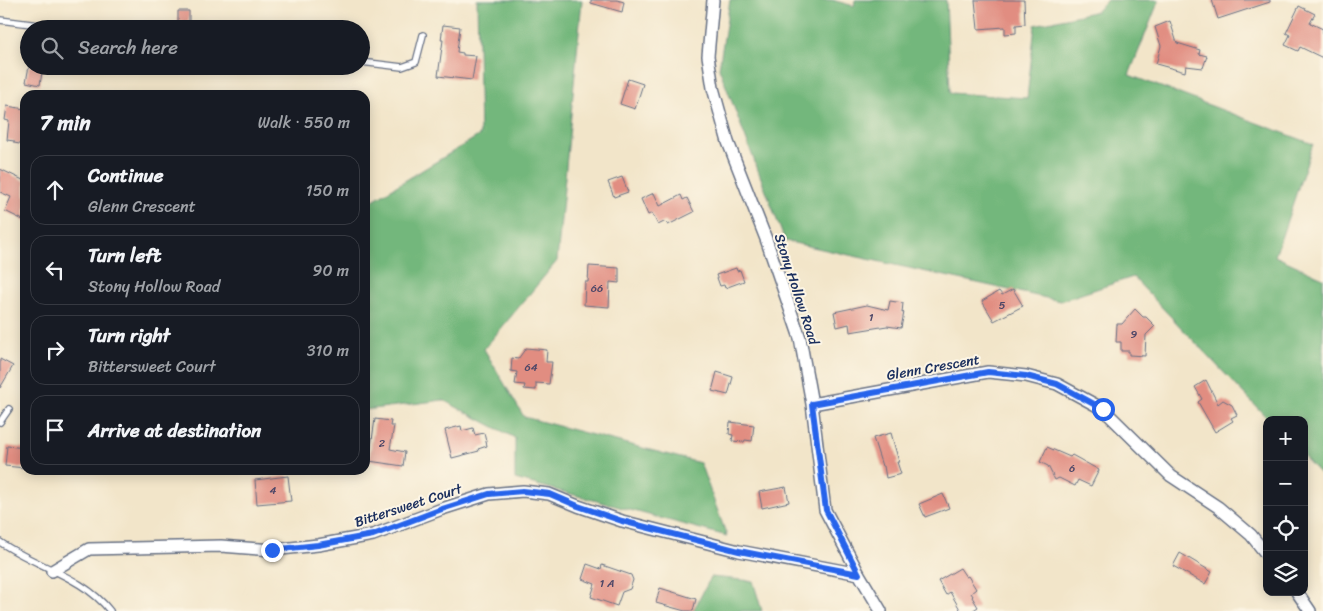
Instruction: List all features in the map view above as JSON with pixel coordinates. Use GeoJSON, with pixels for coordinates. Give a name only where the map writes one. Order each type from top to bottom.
{"type":"FeatureCollection","features":[{"type":"Feature","properties":{"kind":"street","name":"Stony Hollow Road"},"geometry":{"type":"LineString","coordinates":[[713,0],[708,56],[713,88],[728,142],[766,239],[800,338],[812,404],[826,510],[859,574],[881,611]]}},
{"type":"Feature","properties":{"kind":"street","name":"Glenn Crescent"},"geometry":{"type":"LineString","coordinates":[[812,404],[988,372],[1026,376],[1057,384],[1103,409],[1171,476],[1218,507],[1251,535],[1264,551]]}},
{"type":"Feature","properties":{"kind":"street","name":"Bittersweet Court"},"geometry":{"type":"LineString","coordinates":[[52,570],[89,549],[221,546],[272,550],[318,545],[373,535],[442,509],[489,494],[523,491],[550,494],[622,521],[739,551],[859,574]]}},
{"type":"Feature","properties":{"kind":"street"},"geometry":{"type":"LineString","coordinates":[[1300,596],[1310,611]]}},
{"type":"Feature","properties":{"kind":"lane"},"geometry":{"type":"LineString","coordinates":[[0,20],[20,23]]}},
{"type":"Feature","properties":{"kind":"lane"},"geometry":{"type":"LineString","coordinates":[[370,63],[402,67],[416,62],[423,35]]}},
{"type":"Feature","properties":{"kind":"lane"},"geometry":{"type":"LineString","coordinates":[[0,422],[9,409]]}},
{"type":"Feature","properties":{"kind":"lane"},"geometry":{"type":"LineString","coordinates":[[0,542],[14,551],[83,585],[100,598],[110,611]]}},
{"type":"Feature","properties":{"kind":"green space"},"geometry":{"type":"Polygon","coordinates":[[[477,0],[582,0],[557,261],[484,349],[524,417],[700,463],[727,536],[515,479],[515,438],[443,400],[370,409],[370,202],[480,135],[477,0]]]}},
{"type":"Feature","properties":{"kind":"green space"},"geometry":{"type":"Polygon","coordinates":[[[730,0],[832,0],[854,6],[855,0],[946,0],[950,93],[1027,98],[1035,25],[1097,11],[1107,0],[1159,0],[1129,75],[1313,144],[1275,256],[1323,278],[1323,477],[1308,461],[1308,416],[1265,416],[1133,277],[1060,301],[785,241],[719,68],[730,0]]]}},
{"type":"Feature","properties":{"kind":"green space"},"geometry":{"type":"Polygon","coordinates":[[[711,577],[753,581],[762,611],[693,611],[711,577]]]}},
{"type":"Feature","properties":{"kind":"building"},"geometry":{"type":"Polygon","coordinates":[[[591,0],[617,0],[624,2],[622,12],[591,3],[591,0]]]}},
{"type":"Feature","properties":{"kind":"building"},"geometry":{"type":"Polygon","coordinates":[[[975,0],[1024,0],[1025,24],[1016,25],[1016,33],[1005,34],[1005,27],[978,29],[975,0]]]}},
{"type":"Feature","properties":{"kind":"building"},"geometry":{"type":"Polygon","coordinates":[[[1212,0],[1270,0],[1270,2],[1218,19],[1212,0]]]}},
{"type":"Feature","properties":{"kind":"building"},"geometry":{"type":"Polygon","coordinates":[[[1299,6],[1315,14],[1310,23],[1323,29],[1323,58],[1300,47],[1298,51],[1285,45],[1290,35],[1286,33],[1299,6]]]}},
{"type":"Feature","properties":{"kind":"building"},"geometry":{"type":"Polygon","coordinates":[[[178,11],[189,11],[189,20],[178,20],[178,11]]]}},
{"type":"Feature","properties":{"kind":"building"},"geometry":{"type":"Polygon","coordinates":[[[1170,21],[1177,43],[1200,50],[1199,54],[1207,56],[1203,68],[1186,66],[1185,72],[1156,64],[1161,46],[1155,27],[1170,21]]]}},
{"type":"Feature","properties":{"kind":"building"},"geometry":{"type":"Polygon","coordinates":[[[443,25],[460,27],[457,52],[463,53],[463,55],[476,56],[472,80],[438,76],[443,25]]]}},
{"type":"Feature","properties":{"kind":"building"},"geometry":{"type":"Polygon","coordinates":[[[27,75],[42,75],[40,85],[26,82],[27,75]]]}},
{"type":"Feature","properties":{"kind":"building"},"geometry":{"type":"Polygon","coordinates":[[[628,79],[643,84],[635,109],[620,104],[628,79]]]}},
{"type":"Feature","properties":{"kind":"building"},"geometry":{"type":"Polygon","coordinates":[[[7,106],[20,108],[20,144],[7,140],[9,121],[5,120],[7,106]]]}},
{"type":"Feature","properties":{"kind":"building"},"geometry":{"type":"Polygon","coordinates":[[[0,169],[20,179],[20,218],[5,211],[11,197],[0,192],[0,169]]]}},
{"type":"Feature","properties":{"kind":"building"},"geometry":{"type":"Polygon","coordinates":[[[622,177],[628,192],[614,197],[608,182],[622,177]]]}},
{"type":"Feature","properties":{"kind":"building"},"geometry":{"type":"Polygon","coordinates":[[[654,193],[660,206],[681,195],[683,200],[687,198],[694,212],[668,225],[666,221],[658,225],[652,213],[648,215],[641,199],[654,193]]]}},
{"type":"Feature","properties":{"kind":"building"},"geometry":{"type":"Polygon","coordinates":[[[589,266],[619,268],[619,283],[610,282],[609,307],[584,305],[585,282],[588,282],[589,266]]]}},
{"type":"Feature","properties":{"kind":"building"},"geometry":{"type":"Polygon","coordinates":[[[736,268],[737,271],[740,270],[744,281],[725,288],[724,285],[720,286],[716,275],[736,268]]]}},
{"type":"Feature","properties":{"kind":"building"},"geometry":{"type":"Polygon","coordinates":[[[1013,289],[1023,306],[994,321],[982,301],[999,291],[1002,295],[1013,289]]]}},
{"type":"Feature","properties":{"kind":"building"},"geometry":{"type":"Polygon","coordinates":[[[890,301],[903,303],[902,313],[904,312],[901,328],[887,326],[850,332],[849,324],[837,327],[834,312],[867,305],[888,310],[890,301]]]}},
{"type":"Feature","properties":{"kind":"building"},"geometry":{"type":"Polygon","coordinates":[[[1135,309],[1155,326],[1146,335],[1145,356],[1129,355],[1129,351],[1121,351],[1121,342],[1116,342],[1117,324],[1122,324],[1135,309]]]}},
{"type":"Feature","properties":{"kind":"building"},"geometry":{"type":"Polygon","coordinates":[[[526,348],[547,350],[546,362],[552,362],[549,384],[536,383],[536,390],[524,389],[525,385],[515,384],[517,372],[511,371],[512,358],[518,359],[526,348]]]}},
{"type":"Feature","properties":{"kind":"building"},"geometry":{"type":"Polygon","coordinates":[[[0,359],[13,366],[0,388],[0,359]]]}},
{"type":"Feature","properties":{"kind":"building"},"geometry":{"type":"Polygon","coordinates":[[[717,372],[733,377],[728,395],[712,391],[717,372]]]}},
{"type":"Feature","properties":{"kind":"building"},"geometry":{"type":"Polygon","coordinates":[[[1206,380],[1218,404],[1223,400],[1232,405],[1237,415],[1231,418],[1233,421],[1215,432],[1198,402],[1202,399],[1195,387],[1206,380]]]}},
{"type":"Feature","properties":{"kind":"building"},"geometry":{"type":"Polygon","coordinates":[[[375,419],[391,421],[390,426],[394,426],[390,449],[405,452],[403,466],[370,461],[375,419]]]}},
{"type":"Feature","properties":{"kind":"building"},"geometry":{"type":"Polygon","coordinates":[[[730,422],[754,425],[752,441],[732,441],[733,435],[729,434],[730,422]]]}},
{"type":"Feature","properties":{"kind":"building"},"geometry":{"type":"Polygon","coordinates":[[[461,426],[462,431],[473,428],[475,435],[484,433],[487,446],[478,449],[479,451],[452,458],[445,430],[461,426]]]}},
{"type":"Feature","properties":{"kind":"building"},"geometry":{"type":"Polygon","coordinates":[[[891,433],[901,474],[886,478],[884,466],[882,466],[873,438],[891,433]]]}},
{"type":"Feature","properties":{"kind":"building"},"geometry":{"type":"Polygon","coordinates":[[[7,446],[20,447],[20,468],[5,466],[7,446]]]}},
{"type":"Feature","properties":{"kind":"building"},"geometry":{"type":"Polygon","coordinates":[[[1047,447],[1070,457],[1072,455],[1099,470],[1091,486],[1078,480],[1075,486],[1059,478],[1055,480],[1048,466],[1040,462],[1047,447]]]}},
{"type":"Feature","properties":{"kind":"building"},"geometry":{"type":"Polygon","coordinates":[[[288,476],[291,501],[257,504],[255,480],[288,476]]]}},
{"type":"Feature","properties":{"kind":"building"},"geometry":{"type":"Polygon","coordinates":[[[786,487],[789,502],[762,508],[759,492],[786,487]]]}},
{"type":"Feature","properties":{"kind":"building"},"geometry":{"type":"Polygon","coordinates":[[[943,494],[949,508],[925,517],[919,504],[943,494]]]}},
{"type":"Feature","properties":{"kind":"building"},"geometry":{"type":"Polygon","coordinates":[[[1180,553],[1212,572],[1205,584],[1173,566],[1180,553]]]}},
{"type":"Feature","properties":{"kind":"building"},"geometry":{"type":"Polygon","coordinates":[[[587,564],[601,569],[602,565],[631,575],[633,580],[630,589],[622,592],[617,606],[591,597],[595,584],[582,579],[587,564]]]}},
{"type":"Feature","properties":{"kind":"building"},"geometry":{"type":"Polygon","coordinates":[[[960,568],[966,577],[968,576],[976,589],[971,593],[978,607],[972,611],[961,611],[950,592],[946,595],[938,581],[960,568]]]}},
{"type":"Feature","properties":{"kind":"building"},"geometry":{"type":"Polygon","coordinates":[[[660,588],[696,599],[693,611],[685,611],[656,603],[660,588]]]}},
{"type":"Feature","properties":{"kind":"route"},"geometry":{"type":"LineString","coordinates":[[272,550],[318,545],[373,535],[442,509],[489,494],[523,491],[550,494],[622,521],[739,551],[859,574],[826,510],[812,404],[988,372],[1026,376],[1057,384],[1103,409]]}}]}
